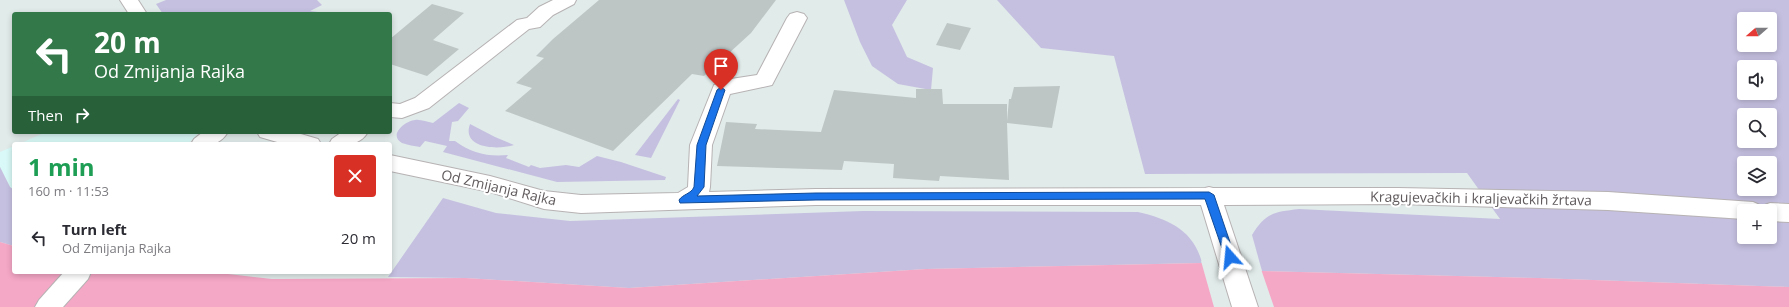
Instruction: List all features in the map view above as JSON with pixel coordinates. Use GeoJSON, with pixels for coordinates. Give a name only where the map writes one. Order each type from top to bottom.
{"type":"FeatureCollection","features":[{"type":"Feature","properties":{"kind":"street"},"geometry":{"type":"LineString","coordinates":[[129,0],[137,12]]}},
{"type":"Feature","properties":{"kind":"street"},"geometry":{"type":"LineString","coordinates":[[392,110],[402,111],[422,103],[524,24],[533,23],[546,11],[566,0]]}},
{"type":"Feature","properties":{"kind":"street"},"geometry":{"type":"LineString","coordinates":[[684,200],[697,192],[699,187],[701,145],[721,90],[733,84],[753,83],[765,80],[797,18]]}},
{"type":"Feature","properties":{"kind":"street"},"geometry":{"type":"LineString","coordinates":[[204,142],[214,134]]}},
{"type":"Feature","properties":{"kind":"street"},"geometry":{"type":"LineString","coordinates":[[275,134],[303,142]]}},
{"type":"Feature","properties":{"kind":"street"},"geometry":{"type":"LineString","coordinates":[[343,142],[354,134]]}},
{"type":"Feature","properties":{"kind":"street","name":"Od Zmijanja Rajka"},"geometry":{"type":"LineString","coordinates":[[392,163],[490,184],[544,200],[581,204],[816,197],[1209,195]]}},
{"type":"Feature","properties":{"kind":"street"},"geometry":{"type":"LineString","coordinates":[[1209,195],[1245,307]]}},
{"type":"Feature","properties":{"kind":"street","name":"Kragujevačkih i kraljevačkih žrtava"},"geometry":{"type":"LineString","coordinates":[[1209,195],[1398,196],[1608,201],[1737,210]]}},
{"type":"Feature","properties":{"kind":"street"},"geometry":{"type":"LineString","coordinates":[[1777,212],[1789,213]]}},
{"type":"Feature","properties":{"kind":"street"},"geometry":{"type":"LineString","coordinates":[[48,307],[77,274]]}},
{"type":"Feature","properties":{"kind":"shaded area"},"geometry":{"type":"Polygon","coordinates":[[[166,0],[317,0],[322,5],[310,11],[318,12],[162,12],[156,4],[166,0]]]}},
{"type":"Feature","properties":{"kind":"shaded area"},"geometry":{"type":"Polygon","coordinates":[[[844,0],[907,0],[892,25],[907,57],[933,68],[931,90],[898,84],[872,66],[860,42],[844,0]]]}},
{"type":"Feature","properties":{"kind":"shaded area"},"geometry":{"type":"Polygon","coordinates":[[[997,0],[1789,0],[1789,287],[1538,278],[1262,271],[1252,235],[1261,222],[1266,218],[1283,211],[1299,209],[1500,219],[1467,173],[1145,174],[1114,56],[1041,48],[997,0]]]}},
{"type":"Feature","properties":{"kind":"shaded area"},"geometry":{"type":"Polygon","coordinates":[[[678,99],[680,100],[651,158],[635,155],[678,99]]]}},
{"type":"Feature","properties":{"kind":"shaded area"},"geometry":{"type":"Polygon","coordinates":[[[459,103],[469,108],[458,121],[452,122],[449,141],[455,141],[467,149],[487,155],[508,155],[506,158],[529,167],[531,165],[540,168],[566,165],[579,167],[597,156],[621,162],[666,177],[665,180],[557,182],[443,152],[447,146],[425,141],[420,147],[404,144],[398,140],[397,132],[407,123],[421,120],[433,123],[459,103]]]}},
{"type":"Feature","properties":{"kind":"shaded area"},"geometry":{"type":"Polygon","coordinates":[[[470,124],[514,145],[507,147],[491,147],[476,143],[471,139],[469,132],[470,124]]]}},
{"type":"Feature","properties":{"kind":"shaded area"},"geometry":{"type":"Polygon","coordinates":[[[42,134],[197,134],[190,142],[24,142],[42,134]]]}},
{"type":"Feature","properties":{"kind":"shaded area"},"geometry":{"type":"Polygon","coordinates":[[[12,147],[12,188],[0,167],[0,152],[12,147]]]}},
{"type":"Feature","properties":{"kind":"shaded area"},"geometry":{"type":"Polygon","coordinates":[[[0,167],[12,188],[12,245],[0,242],[0,167]]]}},
{"type":"Feature","properties":{"kind":"shaded area"},"geometry":{"type":"Polygon","coordinates":[[[443,198],[496,213],[570,221],[863,211],[1138,212],[1160,218],[1186,234],[1193,242],[1202,263],[926,269],[629,288],[465,278],[388,277],[392,274],[392,271],[443,198]]]}},
{"type":"Feature","properties":{"kind":"shaded area"},"geometry":{"type":"Polygon","coordinates":[[[0,242],[12,245],[12,274],[228,274],[272,279],[465,278],[629,288],[926,269],[1202,263],[1262,271],[1538,278],[1789,287],[1789,307],[0,307],[0,242]]]}},
{"type":"Feature","properties":{"kind":"pier"},"geometry":{"type":"Polygon","coordinates":[[[1201,261],[1261,269],[1274,307],[1214,307],[1201,261]]]}},
{"type":"Feature","properties":{"kind":"building"},"geometry":{"type":"Polygon","coordinates":[[[599,0],[776,0],[751,33],[704,76],[692,74],[613,151],[505,111],[532,88],[516,83],[544,58],[536,56],[553,39],[599,0]]]}},
{"type":"Feature","properties":{"kind":"building"},"geometry":{"type":"Polygon","coordinates":[[[432,4],[464,13],[433,40],[459,49],[427,76],[392,65],[392,37],[432,4]]]}},
{"type":"Feature","properties":{"kind":"building"},"geometry":{"type":"Polygon","coordinates":[[[947,23],[971,28],[960,50],[936,45],[947,23]]]}},
{"type":"Feature","properties":{"kind":"building"},"geometry":{"type":"Polygon","coordinates":[[[1060,86],[1052,128],[1007,123],[1009,180],[940,176],[939,181],[893,178],[894,164],[844,161],[842,170],[717,166],[726,122],[757,124],[755,129],[821,132],[834,90],[916,98],[916,89],[942,89],[943,104],[1007,104],[1007,121],[1009,99],[1011,99],[1014,87],[1060,86]]]}},
{"type":"Feature","properties":{"kind":"route"},"geometry":{"type":"LineString","coordinates":[[721,90],[701,145],[699,187],[697,192],[684,200],[816,197],[1209,195],[1230,257]]}}]}
